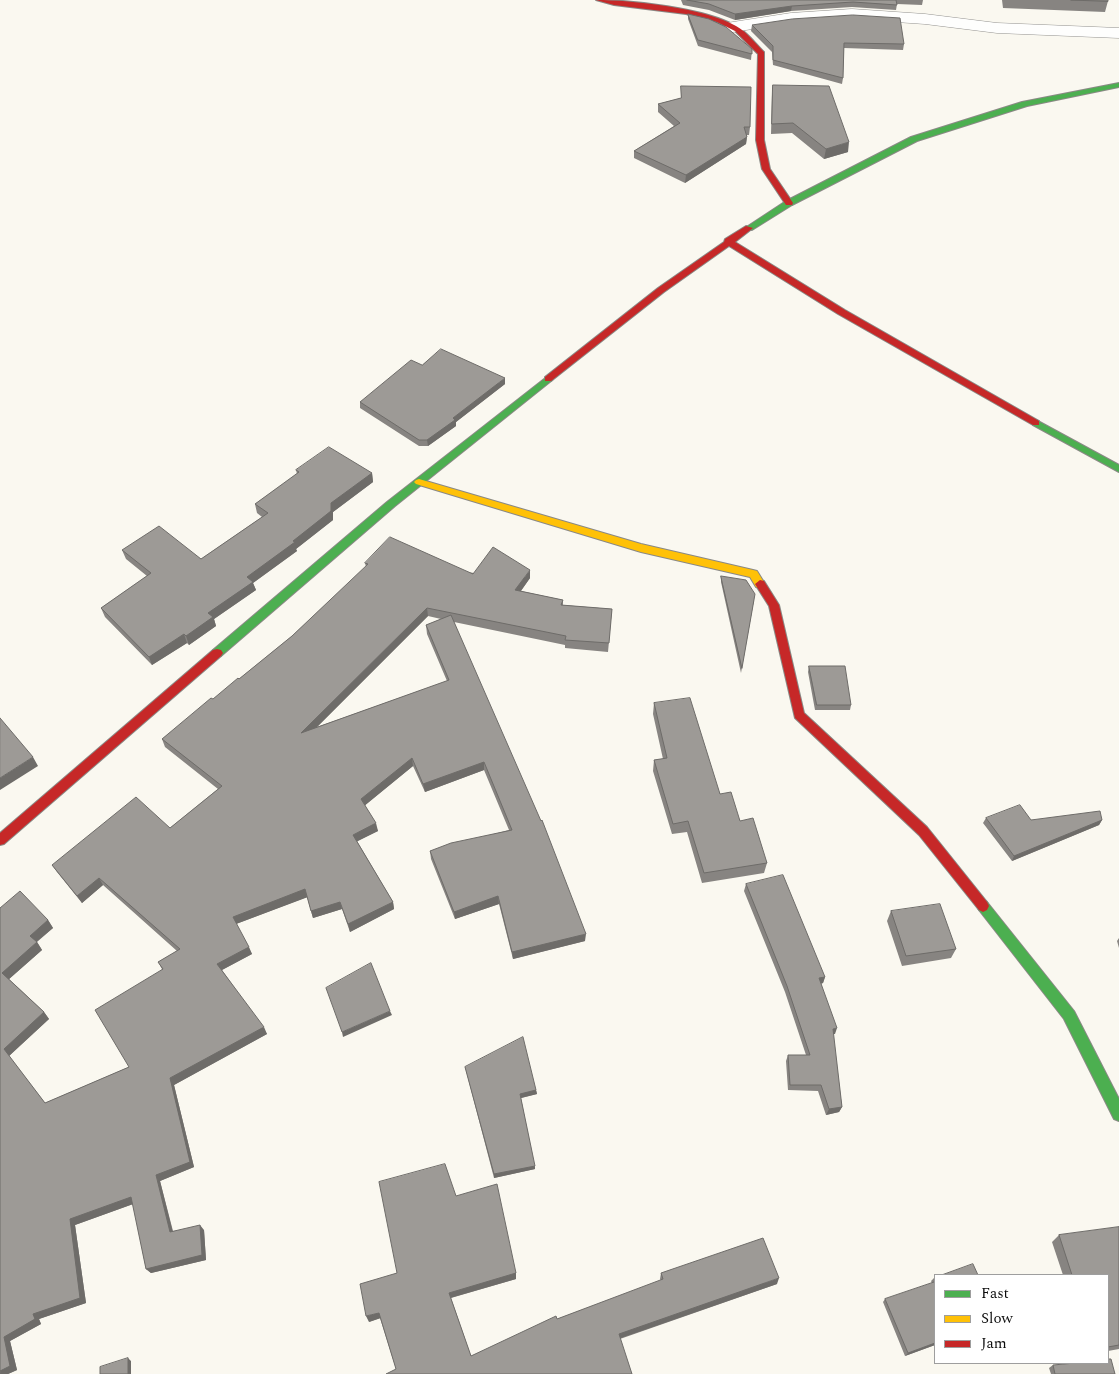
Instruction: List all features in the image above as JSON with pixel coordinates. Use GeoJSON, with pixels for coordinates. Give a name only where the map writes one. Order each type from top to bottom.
{"type":"FeatureCollection","features":[{"type":"Feature","properties":{"kind":"street"},"geometry":{"type":"LineString","coordinates":[[599,0],[689,14],[732,27],[762,53],[760,140],[766,169],[788,203]]}},
{"type":"Feature","properties":{"kind":"street"},"geometry":{"type":"LineString","coordinates":[[732,27],[791,18],[852,14],[925,19],[997,28],[1119,33]]}},
{"type":"Feature","properties":{"kind":"street"},"geometry":{"type":"LineString","coordinates":[[0,840],[391,504],[661,290],[728,241],[788,203],[854,171],[914,138],[1025,104],[1119,85]]}},
{"type":"Feature","properties":{"kind":"street"},"geometry":{"type":"LineString","coordinates":[[728,241],[778,275],[891,342],[1119,469]]}},
{"type":"Feature","properties":{"kind":"street"},"geometry":{"type":"LineString","coordinates":[[419,482],[642,548],[753,574],[774,605],[799,714],[929,839],[1069,1015],[1119,1114]]}},
{"type":"Feature","properties":{"kind":"building"},"geometry":{"type":"Polygon","coordinates":[[[687,0],[896,0],[897,5],[853,2],[792,6],[735,14],[709,4],[687,0]]]}},
{"type":"Feature","properties":{"kind":"building"},"geometry":{"type":"Polygon","coordinates":[[[1071,0],[1108,0],[1108,1],[1071,0]]]}},
{"type":"Feature","properties":{"kind":"building"},"geometry":{"type":"Polygon","coordinates":[[[688,14],[709,19],[726,27],[752,49],[752,54],[698,40],[688,14]]]}},
{"type":"Feature","properties":{"kind":"building"},"geometry":{"type":"Polygon","coordinates":[[[853,15],[900,18],[904,44],[844,43],[843,78],[773,60],[773,46],[752,25],[792,19],[853,15]]]}},
{"type":"Feature","properties":{"kind":"building"},"geometry":{"type":"Polygon","coordinates":[[[773,85],[829,86],[849,142],[826,149],[793,123],[772,124],[773,85]]]}},
{"type":"Feature","properties":{"kind":"building"},"geometry":{"type":"Polygon","coordinates":[[[681,86],[751,87],[750,127],[744,127],[747,137],[686,175],[634,151],[680,123],[658,104],[681,98],[681,86]]]}},
{"type":"Feature","properties":{"kind":"building"},"geometry":{"type":"Polygon","coordinates":[[[441,349],[505,378],[453,418],[455,420],[427,440],[419,440],[360,402],[411,360],[422,365],[441,349]]]}},
{"type":"Feature","properties":{"kind":"building"},"geometry":{"type":"Polygon","coordinates":[[[329,447],[372,473],[331,503],[331,511],[293,541],[295,542],[247,577],[253,582],[208,613],[213,617],[186,636],[184,634],[149,657],[101,608],[151,573],[122,550],[159,526],[201,559],[268,513],[255,504],[299,472],[296,470],[329,447]]]}},
{"type":"Feature","properties":{"kind":"building"},"geometry":{"type":"Polygon","coordinates":[[[390,537],[473,574],[493,547],[530,570],[515,590],[563,600],[561,605],[612,609],[609,643],[565,640],[566,636],[427,608],[301,733],[449,680],[426,625],[451,615],[542,820],[586,934],[512,952],[498,896],[454,912],[430,851],[451,843],[512,830],[484,762],[423,784],[412,758],[361,799],[376,823],[353,835],[393,902],[348,924],[340,902],[311,911],[305,889],[233,917],[249,947],[217,964],[264,1027],[170,1078],[190,1162],[156,1175],[170,1232],[200,1225],[202,1255],[146,1269],[131,1197],[70,1219],[80,1298],[33,1314],[35,1319],[4,1337],[10,1366],[0,1371],[0,908],[20,891],[48,920],[30,936],[37,942],[2,973],[44,1012],[4,1049],[45,1103],[129,1067],[95,1010],[163,969],[158,962],[180,949],[99,878],[77,896],[52,865],[136,797],[170,828],[222,786],[162,739],[211,698],[213,699],[292,636],[368,564],[365,563],[390,537]]]}},
{"type":"Feature","properties":{"kind":"building"},"geometry":{"type":"Polygon","coordinates":[[[721,576],[746,580],[755,594],[742,668],[721,576]]]}},
{"type":"Feature","properties":{"kind":"building"},"geometry":{"type":"Polygon","coordinates":[[[809,666],[845,666],[851,705],[817,705],[809,666]]]}},
{"type":"Feature","properties":{"kind":"building"},"geometry":{"type":"Polygon","coordinates":[[[690,698],[720,794],[731,792],[740,821],[753,818],[767,863],[704,873],[688,821],[673,824],[654,760],[667,758],[654,703],[690,698]]]}},
{"type":"Feature","properties":{"kind":"building"},"geometry":{"type":"Polygon","coordinates":[[[0,718],[33,757],[0,778],[0,718]]]}},
{"type":"Feature","properties":{"kind":"building"},"geometry":{"type":"Polygon","coordinates":[[[1020,805],[1031,820],[1100,811],[1102,820],[1014,856],[986,818],[1020,805]]]}},
{"type":"Feature","properties":{"kind":"building"},"geometry":{"type":"Polygon","coordinates":[[[783,875],[825,977],[819,978],[837,1028],[833,1029],[842,1107],[829,1109],[821,1085],[790,1085],[788,1055],[810,1055],[787,986],[746,884],[783,875]]]}},
{"type":"Feature","properties":{"kind":"building"},"geometry":{"type":"Polygon","coordinates":[[[940,904],[956,949],[906,956],[891,911],[940,904]]]}},
{"type":"Feature","properties":{"kind":"building"},"geometry":{"type":"Polygon","coordinates":[[[371,963],[390,1011],[342,1032],[326,988],[371,963]]]}},
{"type":"Feature","properties":{"kind":"building"},"geometry":{"type":"Polygon","coordinates":[[[523,1037],[536,1090],[520,1094],[535,1166],[494,1174],[465,1067],[523,1037]]]}},
{"type":"Feature","properties":{"kind":"building"},"geometry":{"type":"Polygon","coordinates":[[[445,1164],[456,1196],[497,1184],[516,1273],[449,1293],[471,1356],[556,1316],[557,1319],[663,1279],[661,1273],[763,1238],[779,1278],[619,1334],[632,1374],[386,1374],[396,1369],[379,1313],[366,1316],[360,1284],[397,1273],[379,1182],[445,1164]]]}},
{"type":"Feature","properties":{"kind":"building"},"geometry":{"type":"Polygon","coordinates":[[[1119,1227],[1119,1345],[1109,1347],[1109,1274],[1072,1274],[1059,1235],[1119,1227]]]}},
{"type":"Feature","properties":{"kind":"building"},"geometry":{"type":"Polygon","coordinates":[[[973,1264],[978,1274],[945,1274],[973,1264]]]}},
{"type":"Feature","properties":{"kind":"building"},"geometry":{"type":"Polygon","coordinates":[[[934,1282],[934,1343],[908,1353],[885,1299],[934,1282]]]}},
{"type":"Feature","properties":{"kind":"building"},"geometry":{"type":"Polygon","coordinates":[[[128,1358],[128,1374],[100,1374],[100,1367],[128,1358]]]}},
{"type":"Feature","properties":{"kind":"building"},"geometry":{"type":"Polygon","coordinates":[[[1109,1359],[1111,1359],[1115,1374],[1055,1374],[1053,1365],[1109,1364],[1109,1359]]]}},
{"type":"Feature","properties":{"kind":"traffic: fast"},"geometry":{"type":"LineString","coordinates":[[749,228],[789,203],[914,139],[1025,104],[1119,85]]}},
{"type":"Feature","properties":{"kind":"traffic: fast"},"geometry":{"type":"LineString","coordinates":[[217,653],[391,504],[548,379]]}},
{"type":"Feature","properties":{"kind":"traffic: fast"},"geometry":{"type":"LineString","coordinates":[[1036,423],[1119,469]]}},
{"type":"Feature","properties":{"kind":"traffic: fast"},"geometry":{"type":"LineString","coordinates":[[983,906],[1069,1015],[1119,1114]]}},
{"type":"Feature","properties":{"kind":"traffic: slow"},"geometry":{"type":"LineString","coordinates":[[419,482],[641,548],[753,574],[760,584]]}},
{"type":"Feature","properties":{"kind":"traffic: jam"},"geometry":{"type":"LineString","coordinates":[[599,0],[668,9],[703,15],[719,20],[737,30],[762,53],[760,140],[766,169],[789,203]]}},
{"type":"Feature","properties":{"kind":"traffic: jam"},"geometry":{"type":"LineString","coordinates":[[548,379],[661,290],[749,228]]}},
{"type":"Feature","properties":{"kind":"traffic: jam"},"geometry":{"type":"LineString","coordinates":[[728,241],[842,312],[1036,423]]}},
{"type":"Feature","properties":{"kind":"traffic: jam"},"geometry":{"type":"LineString","coordinates":[[760,584],[774,605],[799,715],[923,831],[983,906]]}},
{"type":"Feature","properties":{"kind":"traffic: jam"},"geometry":{"type":"LineString","coordinates":[[0,840],[217,653]]}}]}
